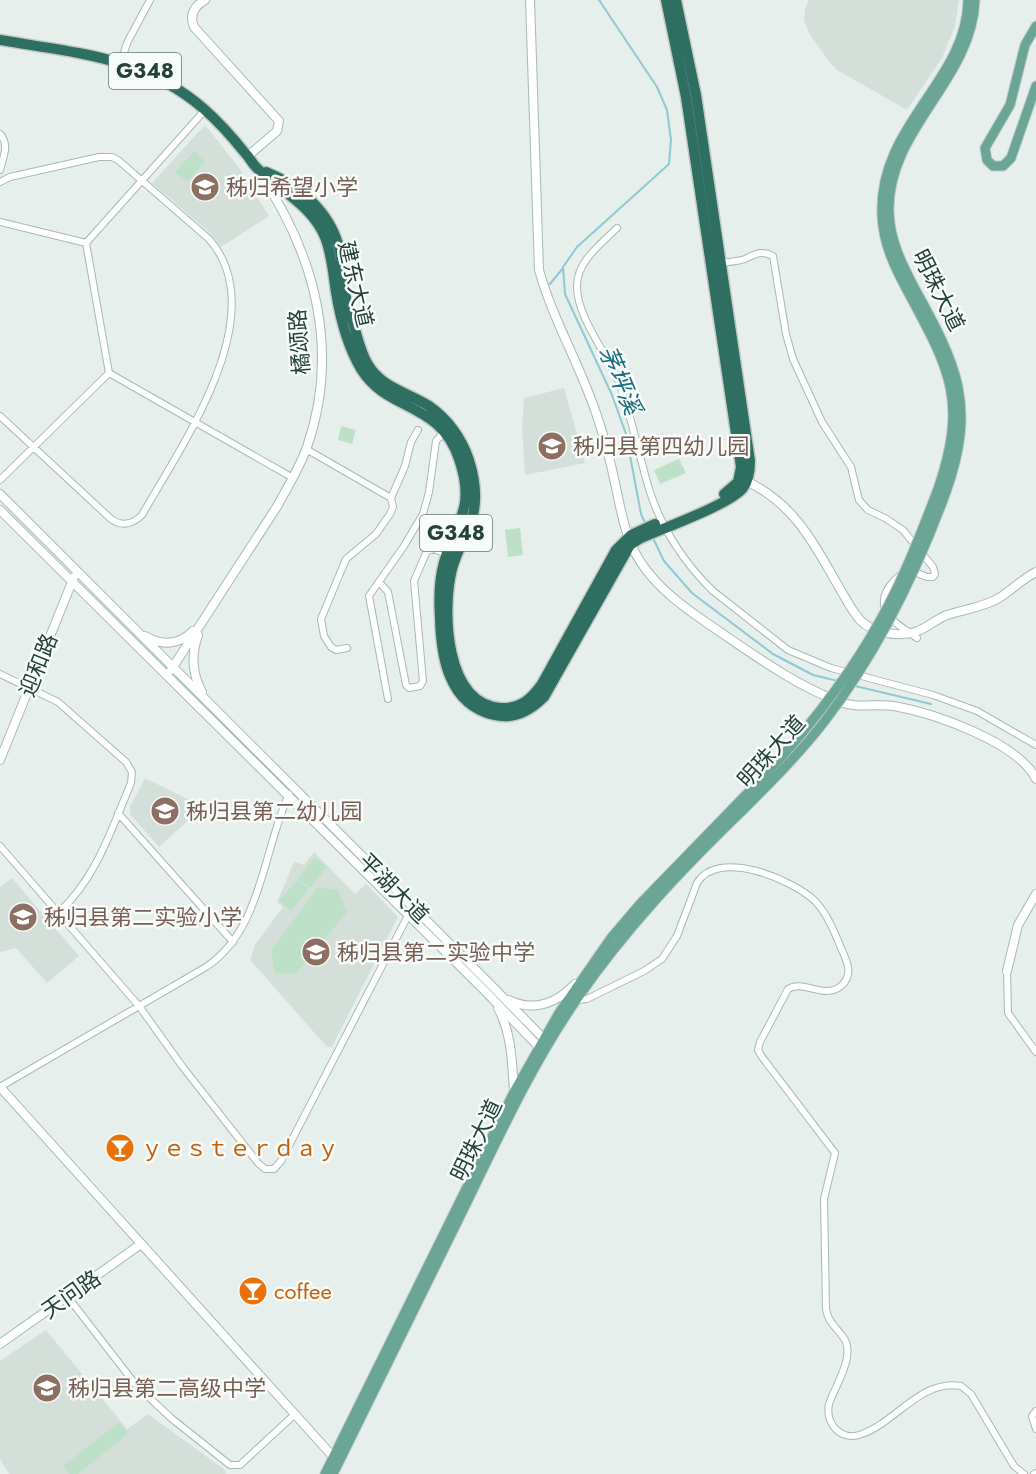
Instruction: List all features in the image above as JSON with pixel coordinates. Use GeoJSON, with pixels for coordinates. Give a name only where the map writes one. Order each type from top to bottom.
{"type":"FeatureCollection","features":[{"type":"Feature","properties":{"kind":"highway"},"geometry":{"type":"LineString","coordinates":[[666,0],[716,263]]}},
{"type":"Feature","properties":{"kind":"highway"},"geometry":{"type":"LineString","coordinates":[[676,0],[696,95],[743,480]]}},
{"type":"Feature","properties":{"kind":"highway","name":"橘颂路"},"geometry":{"type":"LineString","coordinates":[[0,40],[121,62],[149,72],[177,88],[205,110],[227,132],[256,168]]}},
{"type":"Feature","properties":{"kind":"highway","name":"建东大道"},"geometry":{"type":"LineString","coordinates":[[256,168],[300,204],[318,224],[329,246],[340,312],[353,354],[362,372],[384,393],[425,414],[447,429]]}},
{"type":"Feature","properties":{"kind":"highway","name":"建东大道"},"geometry":{"type":"LineString","coordinates":[[256,168],[283,179],[295,188],[317,207],[333,231],[341,256],[349,311],[369,367],[389,386],[428,406],[466,451],[475,488],[472,518],[451,556],[448,602],[450,652],[455,669],[468,690],[481,701],[498,708],[516,707],[531,698],[542,684],[616,550],[633,538],[727,492],[743,480]]}},
{"type":"Feature","properties":{"kind":"main road"},"geometry":{"type":"LineString","coordinates":[[206,0],[198,4],[193,12],[191,20],[194,27],[279,121],[277,130],[248,156]]}},
{"type":"Feature","properties":{"kind":"main road"},"geometry":{"type":"LineString","coordinates":[[530,0],[539,270],[548,298],[601,426],[633,538],[646,570],[677,601],[784,675],[841,703],[854,706],[892,706],[951,722],[1005,749],[1028,767],[1036,778]]}},
{"type":"Feature","properties":{"kind":"main road","name":"明珠大道"},"geometry":{"type":"LineString","coordinates":[[942,491],[952,435],[953,396],[942,357],[890,257],[884,237],[882,194],[886,174],[902,136],[958,45],[965,25],[968,0]]}},
{"type":"Feature","properties":{"kind":"main road","name":"明珠大道"},"geometry":{"type":"LineString","coordinates":[[333,1474],[335,1460],[514,1092],[584,975],[640,904],[809,741],[865,663],[909,583],[942,491],[956,460],[962,426],[962,403],[958,380],[941,337],[897,254],[891,234],[889,205],[893,176],[899,158],[912,131],[965,47],[972,26],[975,0]]}},
{"type":"Feature","properties":{"kind":"main road"},"geometry":{"type":"LineString","coordinates":[[1036,26],[1025,45],[1010,105],[985,148],[987,160],[993,166],[1003,166],[1011,158],[1036,86]]}},
{"type":"Feature","properties":{"kind":"main road","name":"橘颂路"},"geometry":{"type":"LineString","coordinates":[[166,675],[204,620],[293,478],[306,449],[321,389],[323,357],[321,326],[305,264],[283,213],[256,168]]}},
{"type":"Feature","properties":{"kind":"main road"},"geometry":{"type":"LineString","coordinates":[[283,213],[284,207],[289,202],[294,201],[300,204]]}},
{"type":"Feature","properties":{"kind":"main road"},"geometry":{"type":"LineString","coordinates":[[743,480],[777,498],[794,517],[861,621],[886,634],[914,636],[948,615],[979,607],[999,598],[1025,577],[1036,572]]}},
{"type":"Feature","properties":{"kind":"main road","name":"平湖大道"},"geometry":{"type":"LineString","coordinates":[[0,494],[206,700],[291,792]]}},
{"type":"Feature","properties":{"kind":"main road","name":"平湖大道"},"geometry":{"type":"LineString","coordinates":[[0,510],[166,675],[291,792],[543,1044]]}},
{"type":"Feature","properties":{"kind":"main road","name":"迎和路"},"geometry":{"type":"LineString","coordinates":[[0,760],[77,572]]}},
{"type":"Feature","properties":{"kind":"main road"},"geometry":{"type":"LineString","coordinates":[[132,626],[152,639],[162,643],[172,643],[189,635],[204,620]]}},
{"type":"Feature","properties":{"kind":"main road"},"geometry":{"type":"LineString","coordinates":[[204,620],[196,641],[193,663],[194,674],[206,700]]}},
{"type":"Feature","properties":{"kind":"main road","name":"明珠大道"},"geometry":{"type":"LineString","coordinates":[[325,1474],[335,1460],[543,1044],[622,938],[741,806]]}},
{"type":"Feature","properties":{"kind":"main road"},"geometry":{"type":"LineString","coordinates":[[1006,971],[1018,925],[1036,894]]}},
{"type":"Feature","properties":{"kind":"main road"},"geometry":{"type":"LineString","coordinates":[[486,986],[511,1001],[537,1006],[563,996],[584,975]]}},
{"type":"Feature","properties":{"kind":"main road"},"geometry":{"type":"LineString","coordinates":[[486,986],[507,1030],[511,1048],[514,1092]]}},
{"type":"Feature","properties":{"kind":"main road"},"geometry":{"type":"LineString","coordinates":[[0,1087],[335,1460]]}},
{"type":"Feature","properties":{"kind":"main road","name":"天问路"},"geometry":{"type":"LineString","coordinates":[[0,1344],[141,1244]]}},
{"type":"Feature","properties":{"kind":"street"},"geometry":{"type":"LineString","coordinates":[[121,62],[127,43],[150,0]]}},
{"type":"Feature","properties":{"kind":"street"},"geometry":{"type":"LineString","coordinates":[[86,243],[205,110]]}},
{"type":"Feature","properties":{"kind":"street"},"geometry":{"type":"LineString","coordinates":[[0,134],[6,145],[0,170]]}},
{"type":"Feature","properties":{"kind":"street"},"geometry":{"type":"LineString","coordinates":[[0,182],[10,177],[105,157],[118,160],[208,239],[219,253],[228,273],[231,310],[228,335],[214,380],[195,422],[142,515],[132,523],[119,524],[111,519],[0,416]]}},
{"type":"Feature","properties":{"kind":"street"},"geometry":{"type":"LineString","coordinates":[[0,222],[86,243]]}},
{"type":"Feature","properties":{"kind":"street"},"geometry":{"type":"LineString","coordinates":[[617,228],[583,265],[577,279],[577,294],[621,389],[660,525],[713,591],[788,650],[831,668],[933,695],[977,711],[1036,745]]}},
{"type":"Feature","properties":{"kind":"street"},"geometry":{"type":"LineString","coordinates":[[86,243],[109,373]]}},
{"type":"Feature","properties":{"kind":"street"},"geometry":{"type":"LineString","coordinates":[[716,263],[745,259],[757,253],[768,253],[773,256],[786,334],[793,359],[822,422],[851,467],[859,500],[868,510],[903,530],[934,569],[934,576],[931,578],[915,572],[900,575],[891,584],[884,597],[884,608],[889,617],[914,636]]}},
{"type":"Feature","properties":{"kind":"street"},"geometry":{"type":"LineString","coordinates":[[109,373],[293,478]]}},
{"type":"Feature","properties":{"kind":"street"},"geometry":{"type":"LineString","coordinates":[[0,480],[109,373]]}},
{"type":"Feature","properties":{"kind":"street"},"geometry":{"type":"LineString","coordinates":[[388,699],[369,596],[423,514],[429,492],[435,445],[447,429]]}},
{"type":"Feature","properties":{"kind":"street"},"geometry":{"type":"LineString","coordinates":[[347,648],[336,650],[331,647],[324,636],[321,619],[342,565],[351,554],[376,534],[386,521],[393,507],[391,498],[405,466],[411,442],[418,430]]}},
{"type":"Feature","properties":{"kind":"street"},"geometry":{"type":"LineString","coordinates":[[306,449],[391,498]]}},
{"type":"Feature","properties":{"kind":"street"},"geometry":{"type":"LineString","coordinates":[[379,582],[388,592],[405,685],[410,688],[420,686],[423,681],[414,581],[426,551],[434,549],[451,556]]}},
{"type":"Feature","properties":{"kind":"street"},"geometry":{"type":"LineString","coordinates":[[0,674],[64,707],[130,766],[133,777],[97,863],[73,898],[58,914]]}},
{"type":"Feature","properties":{"kind":"street"},"geometry":{"type":"LineString","coordinates":[[0,1087],[213,962],[233,942],[249,912],[291,792]]}},
{"type":"Feature","properties":{"kind":"street"},"geometry":{"type":"LineString","coordinates":[[118,813],[233,942]]}},
{"type":"Feature","properties":{"kind":"street"},"geometry":{"type":"LineString","coordinates":[[0,846],[139,1006],[182,1066],[265,1169],[274,1169],[281,1161],[410,910]]}},
{"type":"Feature","properties":{"kind":"street"},"geometry":{"type":"LineString","coordinates":[[576,1000],[587,999],[644,971],[662,959],[677,936],[697,883],[702,876],[711,871],[734,868],[762,872],[792,885],[814,901],[831,924],[845,956],[849,968],[847,978],[839,987],[830,991],[795,986],[788,989],[759,1042],[758,1050],[835,1153],[824,1199],[826,1309],[829,1320],[845,1338],[849,1350],[830,1404],[828,1413],[831,1422],[843,1435],[860,1435],[925,1393],[942,1387],[961,1386],[969,1392],[1014,1466],[1024,1474]]}},
{"type":"Feature","properties":{"kind":"street"},"geometry":{"type":"LineString","coordinates":[[1006,971],[1008,1014],[1036,1052]]}},
{"type":"Feature","properties":{"kind":"street"},"geometry":{"type":"LineString","coordinates":[[67,1296],[136,1385],[171,1418],[230,1465],[240,1465],[294,1415]]}},
{"type":"Feature","properties":{"kind":"street"},"geometry":{"type":"LineString","coordinates":[[1036,1411],[1032,1416],[1036,1429]]}},
{"type":"Feature","properties":{"kind":"shaded area"},"geometry":{"type":"Polygon","coordinates":[[[809,0],[959,0],[955,26],[942,58],[907,110],[837,70],[828,60],[809,33],[804,20],[809,0]]]}},
{"type":"Feature","properties":{"kind":"shaded area","name":"秭归希望小学"},"geometry":{"type":"Polygon","coordinates":[[[205,125],[240,169],[269,216],[221,247],[211,234],[152,183],[205,125]]]}},
{"type":"Feature","properties":{"kind":"shaded area","name":"秭归县第四幼儿园"},"geometry":{"type":"Polygon","coordinates":[[[564,388],[585,463],[525,475],[522,429],[524,398],[564,388]]]}},
{"type":"Feature","properties":{"kind":"shaded area","name":"秭归县第二幼儿园"},"geometry":{"type":"Polygon","coordinates":[[[145,778],[203,807],[159,847],[130,814],[130,807],[145,778]]]}},
{"type":"Feature","properties":{"kind":"shaded area","name":"秭归县第二实验中学"},"geometry":{"type":"Polygon","coordinates":[[[314,852],[355,894],[366,884],[398,917],[332,1047],[327,1047],[250,960],[255,945],[283,907],[277,902],[294,862],[304,865],[314,852]]]}},
{"type":"Feature","properties":{"kind":"shaded area","name":"秭归县第二实验小学"},"geometry":{"type":"Polygon","coordinates":[[[12,878],[79,956],[47,983],[16,948],[0,952],[0,887],[12,878]]]}},
{"type":"Feature","properties":{"kind":"shaded area","name":"秭归县第二高级中学"},"geometry":{"type":"Polygon","coordinates":[[[46,1330],[127,1429],[148,1414],[225,1470],[226,1474],[9,1474],[0,1459],[0,1361],[46,1330]]]}},
{"type":"Feature","properties":{"kind":"green space"},"geometry":{"type":"Polygon","coordinates":[[[194,151],[205,162],[187,182],[175,172],[194,151]]]}},
{"type":"Feature","properties":{"kind":"green space"},"geometry":{"type":"Polygon","coordinates":[[[341,426],[356,430],[352,444],[338,440],[341,426]]]}},
{"type":"Feature","properties":{"kind":"green space"},"geometry":{"type":"Polygon","coordinates":[[[679,459],[686,473],[660,484],[654,470],[679,459]]]}},
{"type":"Feature","properties":{"kind":"green space"},"geometry":{"type":"Polygon","coordinates":[[[520,528],[523,555],[508,557],[505,530],[520,528]]]}},
{"type":"Feature","properties":{"kind":"green space"},"geometry":{"type":"Polygon","coordinates":[[[315,857],[327,867],[310,888],[298,879],[315,857]]]}},
{"type":"Feature","properties":{"kind":"green space"},"geometry":{"type":"Polygon","coordinates":[[[297,880],[309,889],[291,911],[279,901],[297,880]]]}},
{"type":"Feature","properties":{"kind":"green space"},"geometry":{"type":"Polygon","coordinates":[[[317,888],[338,889],[347,912],[296,974],[275,973],[271,951],[317,888]]]}},
{"type":"Feature","properties":{"kind":"green space"},"geometry":{"type":"Polygon","coordinates":[[[119,1422],[128,1434],[78,1474],[69,1474],[63,1466],[119,1422]]]}},
{"type":"Feature","properties":{"kind":"waterway","name":"茅坪溪"},"geometry":{"type":"LineString","coordinates":[[599,0],[657,87],[667,110],[671,140],[669,164],[577,247],[563,267],[565,294],[612,395],[626,434],[641,514],[646,525]]}},
{"type":"Feature","properties":{"kind":"waterway"},"geometry":{"type":"LineString","coordinates":[[550,284],[563,268]]}},
{"type":"Feature","properties":{"kind":"waterway","name":"茅坪溪"},"geometry":{"type":"LineString","coordinates":[[653,538],[664,561],[692,593],[773,654],[813,675],[838,681]]}},
{"type":"Feature","properties":{"kind":"waterway","name":"茅坪溪"},"geometry":{"type":"LineString","coordinates":[[855,686],[931,704]]}},
{"type":"Feature","properties":{"kind":"place","name":"秭归希望小学"},"geometry":{"type":"Point","coordinates":[205,187]}},
{"type":"Feature","properties":{"kind":"place","name":"秭归县第四幼儿园"},"geometry":{"type":"Point","coordinates":[552,446]}},
{"type":"Feature","properties":{"kind":"place","name":"秭归县第二幼儿园"},"geometry":{"type":"Point","coordinates":[165,811]}},
{"type":"Feature","properties":{"kind":"place","name":"秭归县第二实验小学"},"geometry":{"type":"Point","coordinates":[23,917]}},
{"type":"Feature","properties":{"kind":"place","name":"秭归县第二实验中学"},"geometry":{"type":"Point","coordinates":[316,952]}},
{"type":"Feature","properties":{"kind":"place","name":"ｙｅｓｔｅｒｄａｙ"},"geometry":{"type":"Point","coordinates":[120,1148]}},
{"type":"Feature","properties":{"kind":"place","name":"coffee"},"geometry":{"type":"Point","coordinates":[253,1291]}},
{"type":"Feature","properties":{"kind":"place","name":"秭归县第二高级中学"},"geometry":{"type":"Point","coordinates":[47,1388]}}]}
